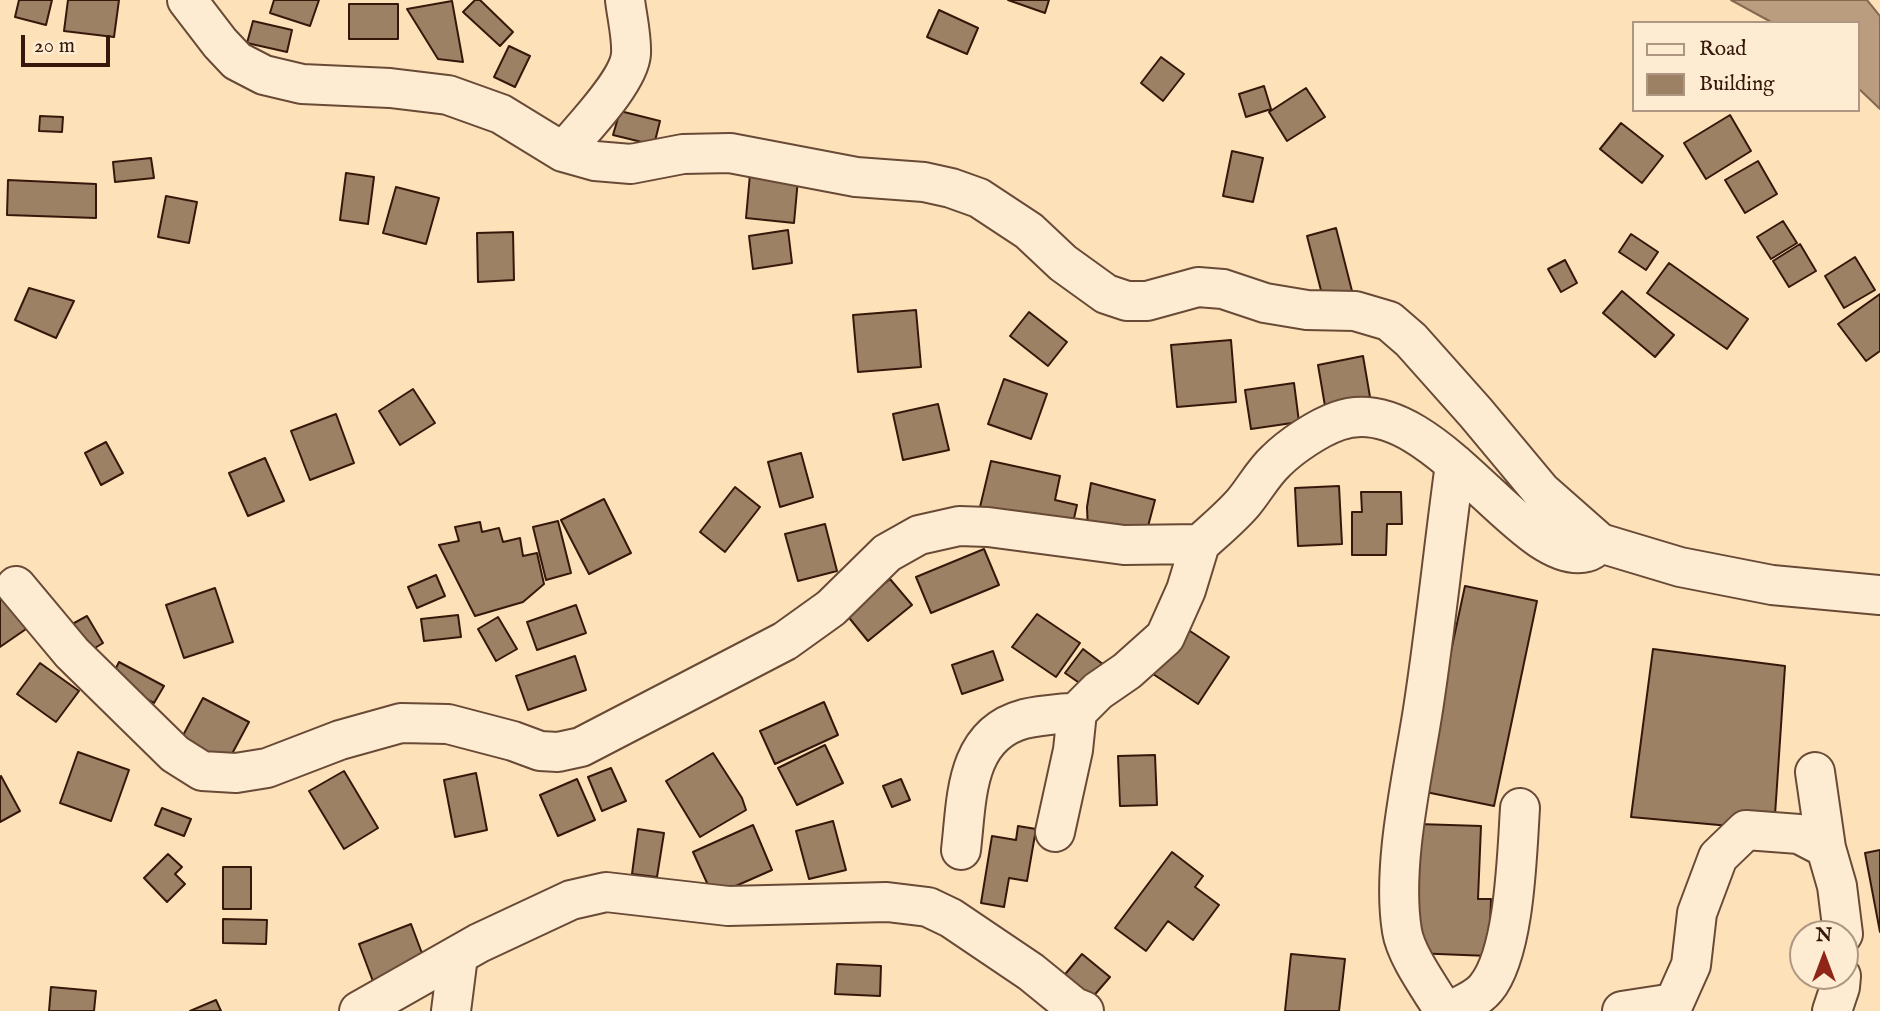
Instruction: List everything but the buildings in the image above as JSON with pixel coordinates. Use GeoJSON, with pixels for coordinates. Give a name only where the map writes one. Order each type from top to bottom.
{"type":"FeatureCollection","features":[{"type":"Feature","properties":{"kind":"street"},"geometry":{"type":"LineString","coordinates":[[187,0],[219,44],[237,61],[264,75],[302,84],[448,94],[501,114],[563,152],[595,161],[631,164],[683,154],[730,153],[856,177],[924,182],[979,198],[1029,231],[1063,263],[1106,294],[1128,300],[1147,301],[1198,287],[1223,289],[1265,303],[1307,310],[1355,311],[1389,321],[1411,340],[1541,491],[1600,543],[1680,567],[1772,585],[1880,594]]}},
{"type":"Feature","properties":{"kind":"street"},"geometry":{"type":"LineString","coordinates":[[563,152],[617,86],[627,68],[631,48],[625,0]]}},
{"type":"Feature","properties":{"kind":"street"},"geometry":{"type":"LineString","coordinates":[[961,849],[970,774],[982,748],[999,729],[1023,719],[1077,712],[1098,691],[1128,671],[1165,637],[1186,590],[1200,544],[1242,505],[1276,461],[1321,428],[1341,419],[1370,416],[1404,426],[1455,464],[1545,543],[1570,553],[1588,552],[1600,543]]}},
{"type":"Feature","properties":{"kind":"street"},"geometry":{"type":"LineString","coordinates":[[1455,464],[1437,615],[1402,845],[1399,891],[1402,933],[1413,959],[1447,1011],[1471,1000],[1485,988],[1497,969],[1513,907],[1520,808]]}},
{"type":"Feature","properties":{"kind":"street"},"geometry":{"type":"LineString","coordinates":[[16,586],[72,653],[174,754],[202,771],[236,774],[267,768],[340,740],[401,723],[448,724],[540,751],[558,752],[581,747],[785,641],[831,608],[887,553],[919,535],[959,526],[988,527],[1124,545],[1200,544]]}},
{"type":"Feature","properties":{"kind":"street"},"geometry":{"type":"LineString","coordinates":[[1055,832],[1073,750],[1077,712]]}},
{"type":"Feature","properties":{"kind":"street"},"geometry":{"type":"LineString","coordinates":[[1815,772],[1826,848],[1837,886],[1841,920]]}},
{"type":"Feature","properties":{"kind":"street"},"geometry":{"type":"LineString","coordinates":[[1622,1011],[1674,1003],[1691,965],[1697,913],[1718,857],[1746,830],[1799,834],[1826,848]]}},
{"type":"Feature","properties":{"kind":"street"},"geometry":{"type":"LineString","coordinates":[[359,1011],[479,943],[571,900],[606,892],[728,906],[887,901],[928,907],[951,918],[1031,972],[1074,1007],[1084,1011]]}},
{"type":"Feature","properties":{"kind":"street"},"geometry":{"type":"LineString","coordinates":[[452,1011],[458,956]]}},
{"type":"Feature","properties":{"kind":"street"},"geometry":{"type":"LineString","coordinates":[[1832,1011],[1839,990]]}},
{"type":"Feature","properties":{"kind":"shaded area"},"geometry":{"type":"Polygon","coordinates":[[[1731,0],[1867,0],[1880,16],[1880,109],[1859,89],[1859,21],[1769,21],[1731,0]]]}}]}
